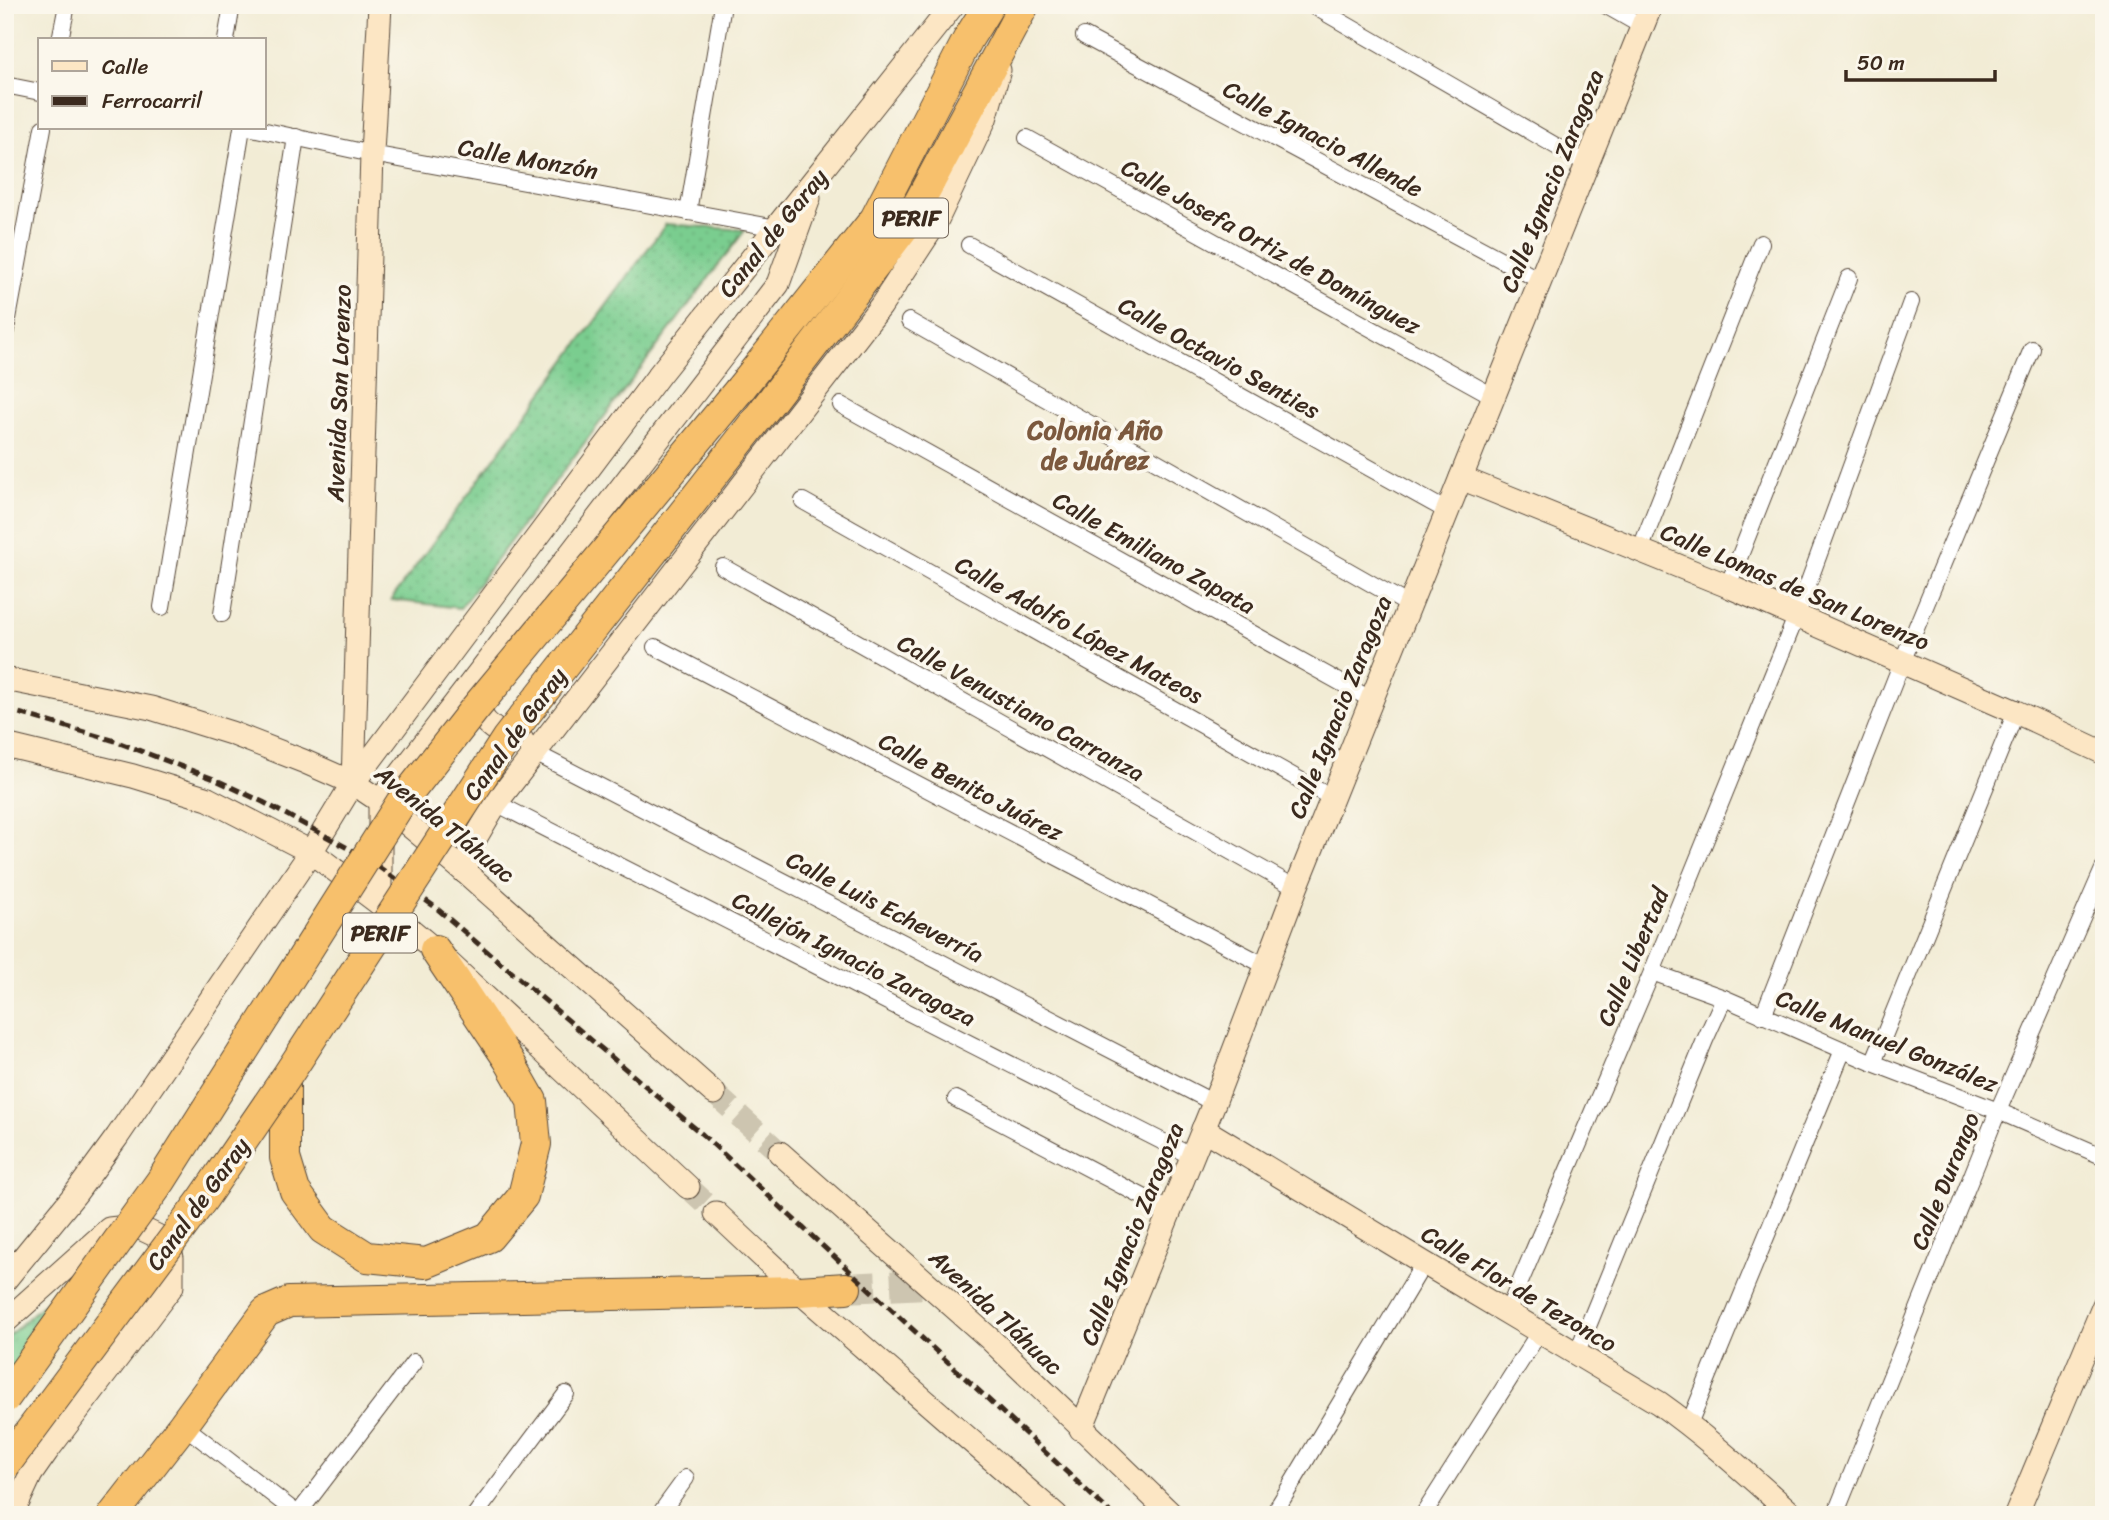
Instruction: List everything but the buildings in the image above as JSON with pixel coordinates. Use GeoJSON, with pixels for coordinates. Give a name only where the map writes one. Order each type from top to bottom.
{"type":"FeatureCollection","features":[{"type":"Feature","properties":{"kind":"highway","name":"Canal de Garay"},"geometry":{"type":"LineString","coordinates":[[5,1398],[161,1181],[400,804],[473,711],[740,389],[875,219],[989,5]]}},
{"type":"Feature","properties":{"kind":"highway","name":"Canal de Garay"},"geometry":{"type":"LineString","coordinates":[[5,1465],[203,1199],[285,1079],[507,738],[909,221],[1019,15]]}},
{"type":"Feature","properties":{"kind":"highway"},"geometry":{"type":"LineString","coordinates":[[285,1079],[285,1158],[295,1191],[323,1229],[367,1257],[426,1264],[489,1237],[523,1196],[536,1144],[532,1101],[508,1059],[435,950]]}},
{"type":"Feature","properties":{"kind":"highway"},"geometry":{"type":"LineString","coordinates":[[113,1515],[265,1312],[289,1302],[846,1288]]}},
{"type":"Feature","properties":{"kind":"main road","name":"Avenida San Lorenzo"},"geometry":{"type":"LineString","coordinates":[[353,783],[372,154],[380,5]]}},
{"type":"Feature","properties":{"kind":"main road","name":"Canal de Garay"},"geometry":{"type":"LineString","coordinates":[[5,1280],[76,1193],[117,1137],[311,852],[353,783],[659,374],[785,234],[814,182],[953,5]]}},
{"type":"Feature","properties":{"kind":"main road"},"geometry":{"type":"LineString","coordinates":[[465,872],[472,844],[496,803],[881,306],[935,224],[985,118],[1019,15]]}},
{"type":"Feature","properties":{"kind":"main road","name":"Calle Ignacio Zaragoza"},"geometry":{"type":"LineString","coordinates":[[1082,1429],[1646,16]]}},
{"type":"Feature","properties":{"kind":"main road"},"geometry":{"type":"LineString","coordinates":[[380,904],[380,801],[778,284],[785,234]]}},
{"type":"Feature","properties":{"kind":"main road","name":"Calle Lomas de San Lorenzo"},"geometry":{"type":"LineString","coordinates":[[1461,478],[1728,586],[2104,753]]}},
{"type":"Feature","properties":{"kind":"main road"},"geometry":{"type":"LineString","coordinates":[[478,674],[480,712],[494,728],[500,733],[524,740],[536,740],[541,744]]}},
{"type":"Feature","properties":{"kind":"main road","name":"Avenida Tláhuac"},"geometry":{"type":"LineString","coordinates":[[5,679],[151,708],[231,733],[353,783],[380,801],[465,872],[713,1093]]}},
{"type":"Feature","properties":{"kind":"main road"},"geometry":{"type":"LineString","coordinates":[[5,745],[133,775],[208,799],[311,852],[435,950],[688,1187]]}},
{"type":"Feature","properties":{"kind":"main road","name":"Calle Flor de Tezonco"},"geometry":{"type":"LineString","coordinates":[[1203,1129],[1423,1264],[1659,1403],[1748,1473],[1788,1513]]}},
{"type":"Feature","properties":{"kind":"main road","name":"Avenida Tláhuac"},"geometry":{"type":"LineString","coordinates":[[780,1153],[990,1339],[1172,1515]]}},
{"type":"Feature","properties":{"kind":"main road"},"geometry":{"type":"LineString","coordinates":[[716,1213],[799,1291],[1056,1515]]}},
{"type":"Feature","properties":{"kind":"main road"},"geometry":{"type":"LineString","coordinates":[[5,1322],[109,1229],[136,1226],[158,1236],[172,1257],[172,1286],[47,1451],[31,1474],[12,1515]]}},
{"type":"Feature","properties":{"kind":"main road"},"geometry":{"type":"LineString","coordinates":[[2016,1515],[2104,1305]]}},
{"type":"Feature","properties":{"kind":"street"},"geometry":{"type":"LineString","coordinates":[[60,38],[67,5]]}},
{"type":"Feature","properties":{"kind":"street"},"geometry":{"type":"LineString","coordinates":[[226,38],[232,5]]}},
{"type":"Feature","properties":{"kind":"street"},"geometry":{"type":"LineString","coordinates":[[688,212],[723,5]]}},
{"type":"Feature","properties":{"kind":"street"},"geometry":{"type":"LineString","coordinates":[[1312,5],[1587,164]]}},
{"type":"Feature","properties":{"kind":"street"},"geometry":{"type":"LineString","coordinates":[[1605,5],[1646,16]]}},
{"type":"Feature","properties":{"kind":"street","name":"Calle Ignacio Allende"},"geometry":{"type":"LineString","coordinates":[[1084,36],[1541,281]]}},
{"type":"Feature","properties":{"kind":"street"},"geometry":{"type":"LineString","coordinates":[[5,85],[38,92]]}},
{"type":"Feature","properties":{"kind":"street"},"geometry":{"type":"LineString","coordinates":[[5,335],[43,130]]}},
{"type":"Feature","properties":{"kind":"street"},"geometry":{"type":"LineString","coordinates":[[162,607],[242,130]]}},
{"type":"Feature","properties":{"kind":"street","name":"Calle Monzón"},"geometry":{"type":"LineString","coordinates":[[262,130],[372,154],[688,212],[785,234]]}},
{"type":"Feature","properties":{"kind":"street"},"geometry":{"type":"LineString","coordinates":[[222,614],[296,137]]}},
{"type":"Feature","properties":{"kind":"street","name":"Calle Josefa Ortiz de Domínguez"},"geometry":{"type":"LineString","coordinates":[[1027,138],[1493,397]]}},
{"type":"Feature","properties":{"kind":"street"},"geometry":{"type":"LineString","coordinates":[[1640,550],[1761,243]]}},
{"type":"Feature","properties":{"kind":"street","name":"Calle Octavio Senties"},"geometry":{"type":"LineString","coordinates":[[969,245],[1447,511]]}},
{"type":"Feature","properties":{"kind":"street"},"geometry":{"type":"LineString","coordinates":[[1728,586],[1849,278]]}},
{"type":"Feature","properties":{"kind":"street","name":"Calle Libertad"},"geometry":{"type":"LineString","coordinates":[[1507,1313],[1652,972],[1796,617],[1911,302]]}},
{"type":"Feature","properties":{"kind":"street"},"geometry":{"type":"LineString","coordinates":[[909,321],[1409,605]]}},
{"type":"Feature","properties":{"kind":"street"},"geometry":{"type":"LineString","coordinates":[[1763,1016],[1902,662],[2032,349]]}},
{"type":"Feature","properties":{"kind":"street","name":"Calle Emiliano Zapata"},"geometry":{"type":"LineString","coordinates":[[841,405],[1372,700]]}},
{"type":"Feature","properties":{"kind":"street","name":"Calle Adolfo López Mateos"},"geometry":{"type":"LineString","coordinates":[[803,501],[1332,799]]}},
{"type":"Feature","properties":{"kind":"street","name":"Calle Venustiano Carranza"},"geometry":{"type":"LineString","coordinates":[[723,567],[1296,888]]}},
{"type":"Feature","properties":{"kind":"street","name":"Calle Benito Juárez"},"geometry":{"type":"LineString","coordinates":[[655,647],[1266,966]]}},
{"type":"Feature","properties":{"kind":"street"},"geometry":{"type":"LineString","coordinates":[[1873,1063],[2016,712]]}},
{"type":"Feature","properties":{"kind":"street","name":"Calle Luis Echeverría"},"geometry":{"type":"LineString","coordinates":[[541,744],[1214,1103]]}},
{"type":"Feature","properties":{"kind":"street","name":"Callejón Ignacio Zaragoza"},"geometry":{"type":"LineString","coordinates":[[496,803],[1191,1156]]}},
{"type":"Feature","properties":{"kind":"street","name":"Calle Durango"},"geometry":{"type":"LineString","coordinates":[[1835,1515],[1998,1111],[2104,866]]}},
{"type":"Feature","properties":{"kind":"street","name":"Calle Manuel González"},"geometry":{"type":"LineString","coordinates":[[1652,972],[1724,998],[1873,1063],[1998,1111],[2104,1157]]}},
{"type":"Feature","properties":{"kind":"street"},"geometry":{"type":"LineString","coordinates":[[1577,1353],[1724,998]]}},
{"type":"Feature","properties":{"kind":"street"},"geometry":{"type":"LineString","coordinates":[[1689,1424],[1843,1049]]}},
{"type":"Feature","properties":{"kind":"street"},"geometry":{"type":"LineString","coordinates":[[956,1099],[1170,1211]]}},
{"type":"Feature","properties":{"kind":"street"},"geometry":{"type":"LineString","coordinates":[[1273,1515],[1423,1264]]}},
{"type":"Feature","properties":{"kind":"street"},"geometry":{"type":"LineString","coordinates":[[1423,1515],[1540,1331]]}},
{"type":"Feature","properties":{"kind":"street"},"geometry":{"type":"LineString","coordinates":[[183,1425],[299,1514],[414,1362]]}},
{"type":"Feature","properties":{"kind":"street"},"geometry":{"type":"LineString","coordinates":[[475,1515],[566,1394]]}},
{"type":"Feature","properties":{"kind":"street"},"geometry":{"type":"LineString","coordinates":[[659,1515],[686,1478]]}},
{"type":"Feature","properties":{"kind":"green space"},"geometry":{"type":"Polygon","coordinates":[[[666,224],[745,230],[460,608],[391,600],[666,224]]]}},
{"type":"Feature","properties":{"kind":"green space"},"geometry":{"type":"Polygon","coordinates":[[[91,1261],[5,1380],[5,1339],[91,1261]]]}},
{"type":"Feature","properties":{"kind":"tunnel"},"geometry":{"type":"LineString","coordinates":[[714,1093],[780,1153]]}},
{"type":"Feature","properties":{"kind":"tunnel"},"geometry":{"type":"LineString","coordinates":[[688,1187],[716,1213]]}},
{"type":"Feature","properties":{"kind":"tunnel"},"geometry":{"type":"LineString","coordinates":[[846,1288],[926,1284]]}},
{"type":"Feature","properties":{"kind":"railway"},"geometry":{"type":"LineString","coordinates":[[5,709],[112,740],[214,779],[263,802],[366,858],[435,907],[703,1135],[1113,1515]]}},
{"type":"Feature","properties":{"kind":"district","name":"Colonia Año de Juárez"},"geometry":{"type":"Point","coordinates":[1095,445]}}]}
